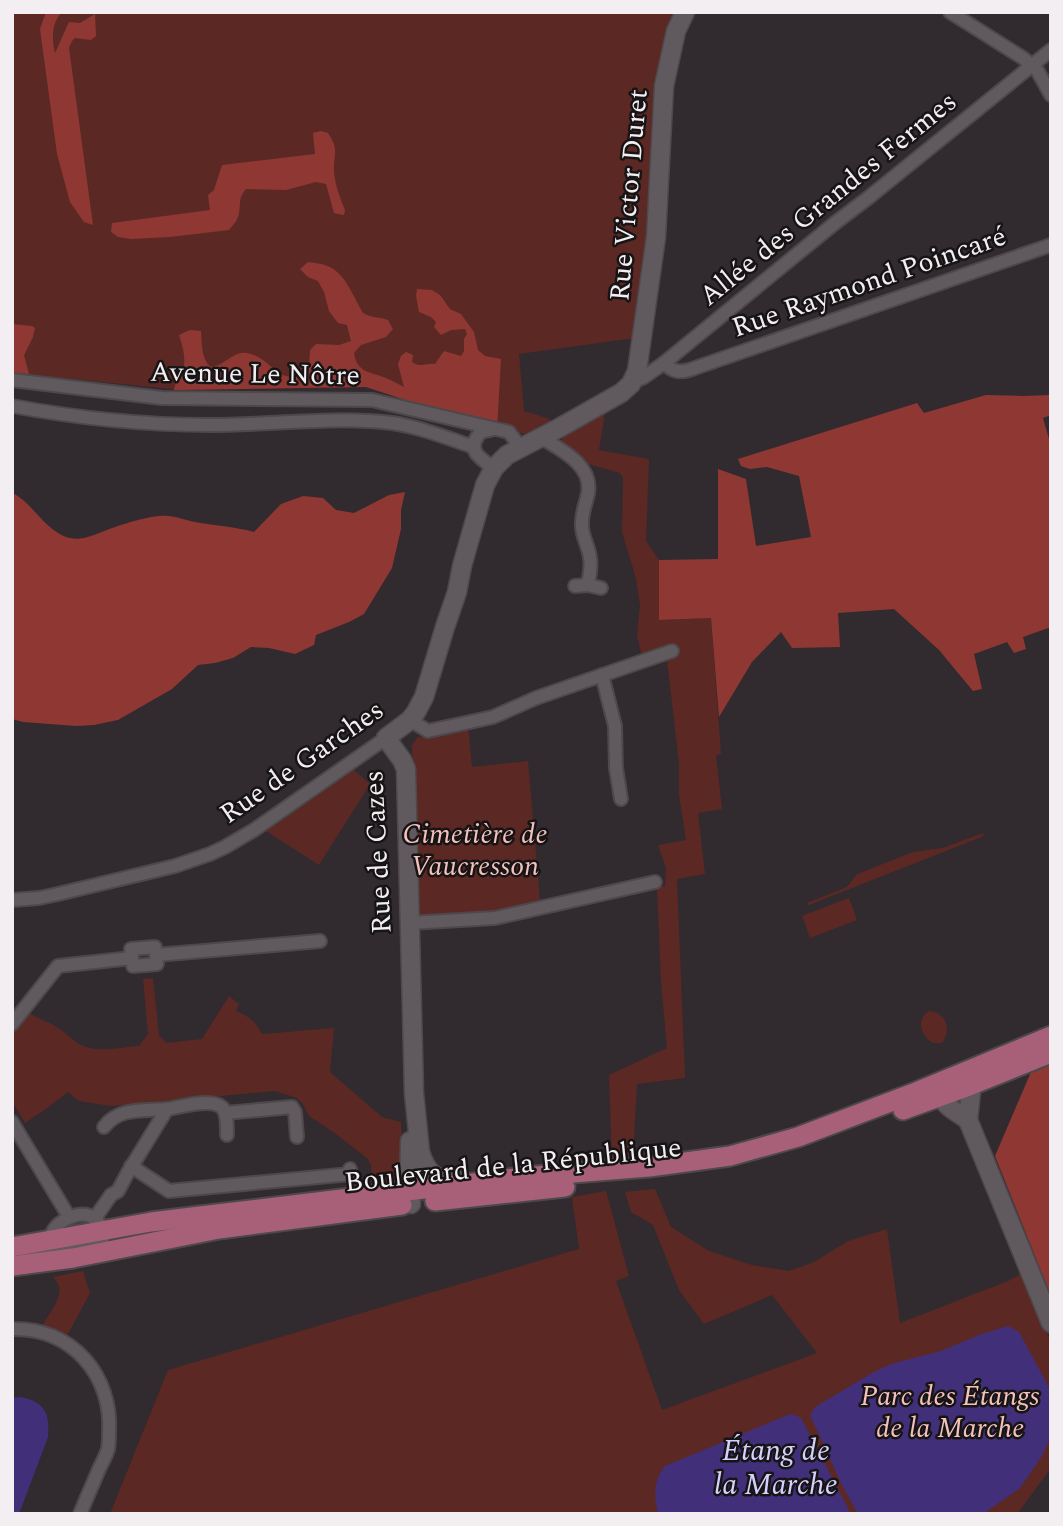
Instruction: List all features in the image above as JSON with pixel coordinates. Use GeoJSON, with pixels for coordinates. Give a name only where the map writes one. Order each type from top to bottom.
{"type":"FeatureCollection","features":[{"type":"Feature","properties":{"kind":"main road"},"geometry":{"type":"LineString","coordinates":[[965,1099],[1051,1037]]}},
{"type":"Feature","properties":{"kind":"main road"},"geometry":{"type":"LineString","coordinates":[[965,1099],[1051,1053]]}},
{"type":"Feature","properties":{"kind":"main road","name":"Boulevard de la République"},"geometry":{"type":"LineString","coordinates":[[12,1248],[52,1251],[219,1229],[423,1191],[689,1175],[781,1155],[939,1090]]}},
{"type":"Feature","properties":{"kind":"main road","name":"Boulevard de la République"},"geometry":{"type":"LineString","coordinates":[[12,1266],[52,1251],[100,1225],[150,1222],[485,1182],[706,1161],[799,1137],[939,1090],[965,1099]]}},
{"type":"Feature","properties":{"kind":"street","name":"Rue Victor Duret"},"geometry":{"type":"LineString","coordinates":[[632,383],[639,365],[656,237],[664,86],[676,31],[685,12]]}},
{"type":"Feature","properties":{"kind":"street"},"geometry":{"type":"LineString","coordinates":[[950,12],[1023,58],[1037,70],[1051,95]]}},
{"type":"Feature","properties":{"kind":"street","name":"Allée des Grandes Fermes"},"geometry":{"type":"LineString","coordinates":[[632,383],[664,363],[1051,50]]}},
{"type":"Feature","properties":{"kind":"street","name":"Rue Raymond Poincaré"},"geometry":{"type":"LineString","coordinates":[[664,363],[677,372],[701,366],[1051,245]]}},
{"type":"Feature","properties":{"kind":"street","name":"Avenue Le Nôtre"},"geometry":{"type":"LineString","coordinates":[[12,380],[162,398],[372,400],[509,432],[521,448]]}},
{"type":"Feature","properties":{"kind":"street"},"geometry":{"type":"LineString","coordinates":[[494,468],[507,455],[621,393],[632,383]]}},
{"type":"Feature","properties":{"kind":"street","name":"Avenue Le Nôtre"},"geometry":{"type":"LineString","coordinates":[[12,406],[162,424],[331,421],[391,423],[474,447],[478,456],[494,468]]}},
{"type":"Feature","properties":{"kind":"street"},"geometry":{"type":"LineString","coordinates":[[474,447],[481,432],[494,429]]}},
{"type":"Feature","properties":{"kind":"street"},"geometry":{"type":"LineString","coordinates":[[542,438],[570,455],[588,480],[588,494],[582,519],[584,538],[591,560],[588,586]]}},
{"type":"Feature","properties":{"kind":"street","name":"Rue de Garches"},"geometry":{"type":"LineString","coordinates":[[12,900],[58,894],[175,866],[210,854],[254,830],[410,720],[424,697],[457,592],[485,485],[494,468]]}},
{"type":"Feature","properties":{"kind":"street"},"geometry":{"type":"LineString","coordinates":[[410,720],[428,731],[485,719],[536,698],[671,652]]}},
{"type":"Feature","properties":{"kind":"street"},"geometry":{"type":"LineString","coordinates":[[602,676],[615,726],[616,768],[621,800]]}},
{"type":"Feature","properties":{"kind":"street","name":"Rue de Cazes"},"geometry":{"type":"LineString","coordinates":[[386,738],[406,769],[414,1093],[423,1191]]}},
{"type":"Feature","properties":{"kind":"street"},"geometry":{"type":"LineString","coordinates":[[409,923],[495,918],[654,882]]}},
{"type":"Feature","properties":{"kind":"street"},"geometry":{"type":"LineString","coordinates":[[12,1024],[58,966],[132,958],[131,949],[155,947],[156,955],[320,941]]}},
{"type":"Feature","properties":{"kind":"street"},"geometry":{"type":"LineString","coordinates":[[939,1090],[947,1107],[965,1099],[1051,1323]]}},
{"type":"Feature","properties":{"kind":"street","name":"Rue de Cazes"},"geometry":{"type":"LineString","coordinates":[[414,1093],[410,1141],[423,1191]]}},
{"type":"Feature","properties":{"kind":"street"},"geometry":{"type":"LineString","coordinates":[[104,1127],[112,1116],[123,1112],[211,1102],[224,1110],[227,1135]]}},
{"type":"Feature","properties":{"kind":"street"},"geometry":{"type":"LineString","coordinates":[[225,1114],[292,1107],[295,1112],[297,1137]]}},
{"type":"Feature","properties":{"kind":"street"},"geometry":{"type":"LineString","coordinates":[[52,1251],[53,1231],[66,1219],[86,1215],[100,1225],[111,1195],[118,1191],[167,1109]]}},
{"type":"Feature","properties":{"kind":"street"},"geometry":{"type":"LineString","coordinates":[[12,1123],[66,1219]]}},
{"type":"Feature","properties":{"kind":"street"},"geometry":{"type":"LineString","coordinates":[[12,1136],[66,1219]]}},
{"type":"Feature","properties":{"kind":"street"},"geometry":{"type":"LineString","coordinates":[[129,1170],[169,1191],[351,1174],[350,1169]]}},
{"type":"Feature","properties":{"kind":"street","name":"Boulevard de la République"},"geometry":{"type":"LineString","coordinates":[[12,1259],[52,1251]]}},
{"type":"Feature","properties":{"kind":"street"},"geometry":{"type":"LineString","coordinates":[[12,1329],[40,1331],[62,1339],[85,1359],[103,1387],[110,1416],[108,1449],[80,1514]]}},
{"type":"Feature","properties":{"kind":"green space"},"geometry":{"type":"Polygon","coordinates":[[[12,12],[679,12],[655,223],[635,338],[519,354],[524,411],[550,419],[547,427],[535,435],[497,430],[366,387],[182,390],[12,373],[12,12]]]}},
{"type":"Feature","properties":{"kind":"green space"},"geometry":{"type":"Polygon","coordinates":[[[605,412],[599,450],[649,459],[646,541],[659,560],[659,620],[711,618],[721,754],[716,755],[722,809],[698,813],[705,874],[677,879],[685,1078],[637,1084],[633,1159],[612,1160],[609,1075],[667,1048],[657,887],[665,886],[666,868],[658,845],[686,840],[679,795],[679,764],[666,651],[642,656],[637,636],[640,605],[636,578],[622,532],[623,478],[620,473],[581,462],[561,442],[563,437],[605,412]]]}},
{"type":"Feature","properties":{"kind":"green space","name":"Cimetière de Vaucresson"},"geometry":{"type":"Polygon","coordinates":[[[468,727],[472,767],[528,761],[540,900],[497,911],[420,917],[416,912],[412,745],[418,737],[468,727]]]}},
{"type":"Feature","properties":{"kind":"green space"},"geometry":{"type":"Polygon","coordinates":[[[354,770],[370,784],[319,865],[266,831],[354,770]]]}},
{"type":"Feature","properties":{"kind":"green space"},"geometry":{"type":"Polygon","coordinates":[[[983,833],[984,836],[809,905],[807,903],[847,887],[857,874],[913,852],[943,848],[983,833]]]}},
{"type":"Feature","properties":{"kind":"green space"},"geometry":{"type":"Polygon","coordinates":[[[849,898],[857,920],[810,938],[802,916],[849,898]]]}},
{"type":"Feature","properties":{"kind":"green space"},"geometry":{"type":"Polygon","coordinates":[[[153,978],[159,1035],[166,1043],[202,1039],[229,996],[239,1004],[236,1011],[252,1020],[262,1034],[334,1028],[330,1072],[382,1117],[401,1122],[402,1166],[395,1180],[387,1185],[373,1186],[368,1159],[309,1116],[297,1098],[275,1091],[111,1106],[79,1101],[68,1092],[25,1123],[12,1101],[12,1034],[30,1013],[89,1048],[139,1046],[148,1034],[143,979],[153,978]]]}},
{"type":"Feature","properties":{"kind":"green space"},"geometry":{"type":"Polygon","coordinates":[[[929,1011],[940,1015],[946,1023],[947,1033],[942,1043],[933,1043],[923,1032],[922,1019],[929,1011]]]}},
{"type":"Feature","properties":{"kind":"green space","name":"Parc des Étangs de la Marche"},"geometry":{"type":"Polygon","coordinates":[[[655,1189],[671,1227],[709,1251],[752,1265],[789,1271],[814,1262],[848,1241],[887,1229],[900,1323],[1025,1272],[1051,1344],[1051,1468],[1017,1514],[110,1514],[168,1370],[579,1249],[572,1197],[606,1191],[629,1276],[616,1281],[662,1410],[817,1353],[772,1295],[704,1324],[679,1290],[653,1225],[631,1212],[625,1192],[655,1189]]]}},
{"type":"Feature","properties":{"kind":"green space"},"geometry":{"type":"Polygon","coordinates":[[[83,1271],[90,1293],[68,1334],[41,1328],[59,1296],[59,1286],[53,1277],[83,1271]]]}},
{"type":"Feature","properties":{"kind":"shaded area"},"geometry":{"type":"Polygon","coordinates":[[[46,12],[62,12],[53,31],[55,53],[69,22],[80,23],[95,14],[96,36],[91,40],[75,38],[69,48],[93,225],[84,222],[70,202],[57,154],[40,29],[46,12]]]}},
{"type":"Feature","properties":{"kind":"shaded area"},"geometry":{"type":"Polygon","coordinates":[[[313,133],[328,133],[334,144],[335,176],[344,215],[334,213],[326,184],[316,182],[286,190],[246,189],[241,198],[238,218],[229,230],[131,239],[118,237],[111,232],[112,223],[210,210],[208,195],[214,190],[222,165],[315,154],[313,133]]]}},
{"type":"Feature","properties":{"kind":"shaded area"},"geometry":{"type":"Polygon","coordinates":[[[308,262],[325,265],[336,271],[345,281],[363,313],[388,320],[393,329],[386,337],[361,345],[354,353],[358,365],[366,371],[404,387],[398,364],[406,352],[413,355],[412,362],[421,365],[435,364],[444,351],[461,356],[464,351],[467,334],[465,329],[451,330],[441,335],[434,327],[436,322],[419,312],[417,289],[432,290],[440,295],[450,309],[461,314],[474,332],[478,350],[485,356],[501,359],[497,430],[366,387],[174,390],[184,363],[179,335],[190,330],[201,331],[204,355],[211,367],[245,353],[259,358],[288,377],[306,375],[310,350],[316,344],[339,345],[351,341],[347,325],[338,323],[329,311],[318,281],[308,277],[300,269],[308,262]]]}},
{"type":"Feature","properties":{"kind":"shaded area"},"geometry":{"type":"Polygon","coordinates":[[[12,324],[35,328],[24,355],[29,374],[12,373],[12,324]]]}},
{"type":"Feature","properties":{"kind":"shaded area"},"geometry":{"type":"Polygon","coordinates":[[[986,395],[1051,395],[1051,415],[1043,418],[1051,446],[1051,627],[1023,637],[1026,649],[1014,653],[1007,642],[974,654],[982,689],[973,691],[939,650],[894,609],[838,613],[840,647],[792,648],[781,632],[752,662],[719,717],[711,618],[659,620],[659,560],[718,559],[718,469],[746,479],[756,546],[811,537],[799,476],[767,467],[750,469],[741,466],[738,459],[917,403],[924,413],[986,395]]]}},
{"type":"Feature","properties":{"kind":"shaded area"},"geometry":{"type":"Polygon","coordinates":[[[405,492],[401,529],[392,568],[364,614],[316,635],[314,645],[295,654],[251,647],[233,658],[198,665],[172,689],[118,720],[76,726],[12,719],[12,493],[58,533],[77,539],[140,520],[164,516],[254,532],[281,504],[303,496],[323,498],[336,510],[354,513],[389,495],[405,492]]]}},
{"type":"Feature","properties":{"kind":"shaded area"},"geometry":{"type":"Polygon","coordinates":[[[1051,1063],[1051,1296],[995,1156],[1031,1072],[1051,1063]]]}},
{"type":"Feature","properties":{"kind":"water","name":"Étang de la Marche"},"geometry":{"type":"Polygon","coordinates":[[[1008,1326],[1019,1332],[1051,1391],[1051,1436],[1042,1456],[1020,1488],[983,1514],[858,1514],[810,1415],[815,1407],[891,1364],[941,1351],[1008,1326]]]}},
{"type":"Feature","properties":{"kind":"water"},"geometry":{"type":"Polygon","coordinates":[[[21,1397],[36,1402],[44,1410],[48,1422],[48,1437],[19,1514],[12,1514],[12,1398],[21,1397]]]}},
{"type":"Feature","properties":{"kind":"water","name":"Étang de la Marche"},"geometry":{"type":"Polygon","coordinates":[[[790,1414],[801,1418],[851,1514],[658,1514],[656,1489],[658,1477],[665,1466],[790,1414]]]}}]}
